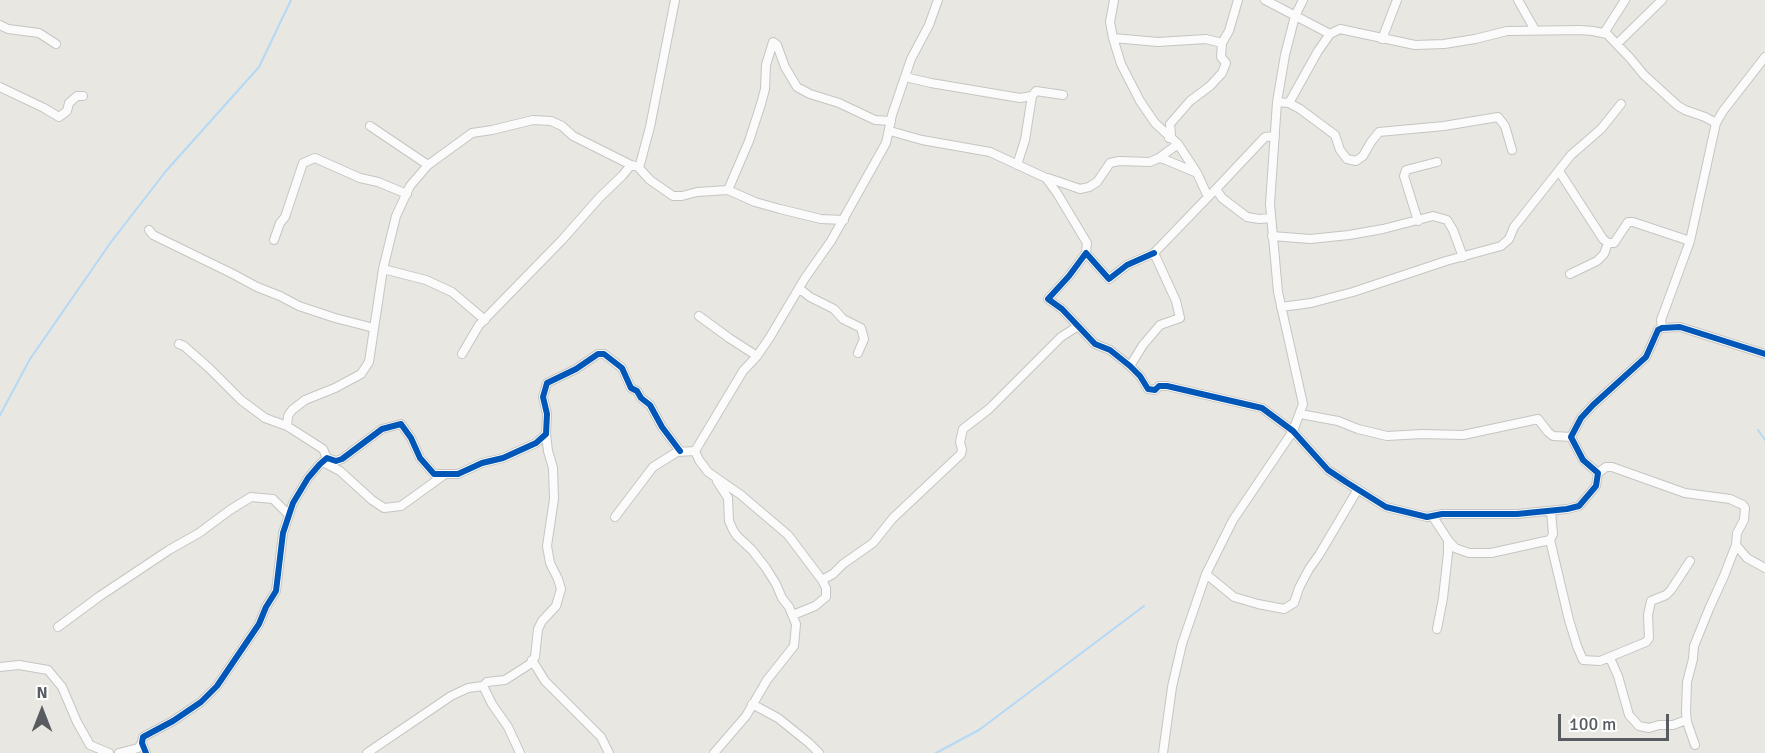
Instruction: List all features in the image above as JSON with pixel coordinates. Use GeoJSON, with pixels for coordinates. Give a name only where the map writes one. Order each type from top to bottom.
{"type":"FeatureCollection","features":[{"type":"Feature","properties":{"kind":"street"},"geometry":{"type":"LineString","coordinates":[[639,168],[650,127],[675,0]]}},
{"type":"Feature","properties":{"kind":"street"},"geometry":{"type":"LineString","coordinates":[[694,451],[743,371],[757,356],[800,289],[843,220],[886,143],[911,59],[929,25],[938,0]]}},
{"type":"Feature","properties":{"kind":"street"},"geometry":{"type":"LineString","coordinates":[[1114,0],[1110,22],[1125,73],[1155,123],[1178,144],[1197,173],[1208,197]]}},
{"type":"Feature","properties":{"kind":"street"},"geometry":{"type":"LineString","coordinates":[[1169,138],[1170,124],[1190,101],[1210,86],[1222,73],[1226,63],[1221,57],[1222,42],[1229,31],[1238,0]]}},
{"type":"Feature","properties":{"kind":"street"},"geometry":{"type":"LineString","coordinates":[[1265,0],[1330,34]]}},
{"type":"Feature","properties":{"kind":"street"},"geometry":{"type":"LineString","coordinates":[[1163,753],[1172,687],[1182,644],[1206,574],[1233,520],[1293,431],[1303,404],[1278,292],[1270,204],[1277,102],[1285,55],[1303,0]]}},
{"type":"Feature","properties":{"kind":"street"},"geometry":{"type":"LineString","coordinates":[[1382,39],[1397,0]]}},
{"type":"Feature","properties":{"kind":"street"},"geometry":{"type":"LineString","coordinates":[[1518,0],[1535,30]]}},
{"type":"Feature","properties":{"kind":"street"},"geometry":{"type":"LineString","coordinates":[[1604,33],[1625,0]]}},
{"type":"Feature","properties":{"kind":"street"},"geometry":{"type":"LineString","coordinates":[[1617,44],[1662,0]]}},
{"type":"Feature","properties":{"kind":"street"},"geometry":{"type":"LineString","coordinates":[[0,25],[8,29],[39,33],[56,44]]}},
{"type":"Feature","properties":{"kind":"street"},"geometry":{"type":"LineString","coordinates":[[1289,103],[1318,51],[1330,34],[1340,29],[1415,45],[1444,44],[1507,31],[1580,30],[1604,33],[1617,44],[1644,75],[1678,106],[1716,123]]}},
{"type":"Feature","properties":{"kind":"street"},"geometry":{"type":"LineString","coordinates":[[1113,38],[1158,42],[1206,39],[1222,42]]}},
{"type":"Feature","properties":{"kind":"street"},"geometry":{"type":"LineString","coordinates":[[728,190],[749,141],[761,104],[765,88],[766,65],[773,42],[777,45],[785,67],[797,87],[875,120],[891,121]]}},
{"type":"Feature","properties":{"kind":"street"},"geometry":{"type":"LineString","coordinates":[[1662,328],[1661,321],[1690,241],[1716,123],[1765,57]]}},
{"type":"Feature","properties":{"kind":"street"},"geometry":{"type":"LineString","coordinates":[[905,77],[1020,98],[1032,96]]}},
{"type":"Feature","properties":{"kind":"street"},"geometry":{"type":"LineString","coordinates":[[0,87],[59,117],[67,111],[69,103],[77,96],[83,96]]}},
{"type":"Feature","properties":{"kind":"street"},"geometry":{"type":"LineString","coordinates":[[1017,165],[1025,140],[1032,96],[1036,91],[1063,94]]}},
{"type":"Feature","properties":{"kind":"street"},"geometry":{"type":"LineString","coordinates":[[1277,102],[1289,103],[1300,108],[1335,135],[1340,150],[1347,159],[1356,161],[1363,156],[1379,132],[1444,126],[1498,117],[1505,126],[1512,150]]}},
{"type":"Feature","properties":{"kind":"street"},"geometry":{"type":"LineString","coordinates":[[1281,308],[1353,292],[1501,246],[1509,239],[1514,226],[1571,155],[1601,129],[1621,104]]}},
{"type":"Feature","properties":{"kind":"street"},"geometry":{"type":"LineString","coordinates":[[287,426],[288,416],[292,410],[305,400],[361,374],[371,357],[383,269],[396,216],[410,186],[428,165],[471,133],[533,120],[551,121],[562,126],[573,136],[639,168],[650,180],[673,196],[728,190],[755,202],[780,209],[821,219],[843,220]]}},
{"type":"Feature","properties":{"kind":"street"},"geometry":{"type":"LineString","coordinates":[[370,126],[428,165]]}},
{"type":"Feature","properties":{"kind":"street"},"geometry":{"type":"LineString","coordinates":[[890,131],[922,140],[990,152],[1046,178],[1080,189],[1097,182],[1110,163],[1150,162],[1178,144]]}},
{"type":"Feature","properties":{"kind":"street"},"geometry":{"type":"LineString","coordinates":[[1086,253],[1109,279],[1127,265],[1154,253],[1265,137],[1275,136]]}},
{"type":"Feature","properties":{"kind":"street"},"geometry":{"type":"LineString","coordinates":[[274,240],[280,223],[285,217],[303,163],[315,158],[360,178],[378,182],[407,194]]}},
{"type":"Feature","properties":{"kind":"street"},"geometry":{"type":"LineString","coordinates":[[1159,158],[1197,173]]}},
{"type":"Feature","properties":{"kind":"street"},"geometry":{"type":"LineString","coordinates":[[1418,221],[1404,176],[1406,170],[1437,162]]}},
{"type":"Feature","properties":{"kind":"street"},"geometry":{"type":"LineString","coordinates":[[462,354],[479,325],[562,240],[600,197],[622,177],[630,165]]}},
{"type":"Feature","properties":{"kind":"street"},"geometry":{"type":"LineString","coordinates":[[1559,171],[1603,239],[1608,243],[1614,243],[1628,222],[1690,241]]}},
{"type":"Feature","properties":{"kind":"street"},"geometry":{"type":"LineString","coordinates":[[1046,178],[1087,243],[1086,253],[1048,299],[1062,309],[1095,344],[1110,350],[1130,366],[1148,389],[1155,390],[1159,386],[1167,386],[1262,408],[1293,431],[1328,470],[1386,507],[1433,517],[1442,514],[1517,514],[1567,509],[1579,506],[1596,486],[1598,473],[1606,467],[1612,467],[1684,493],[1730,499],[1743,504],[1744,520],[1737,533],[1736,545],[1694,646],[1687,682],[1686,720],[1695,745]]}},
{"type":"Feature","properties":{"kind":"street"},"geometry":{"type":"LineString","coordinates":[[1216,189],[1222,198],[1246,218],[1271,218]]}},
{"type":"Feature","properties":{"kind":"street"},"geometry":{"type":"LineString","coordinates":[[1272,236],[1310,239],[1366,232],[1433,216],[1447,220],[1463,257]]}},
{"type":"Feature","properties":{"kind":"street"},"geometry":{"type":"LineString","coordinates":[[149,230],[257,287],[299,306],[374,328]]}},
{"type":"Feature","properties":{"kind":"street"},"geometry":{"type":"LineString","coordinates":[[1570,274],[1597,261],[1604,254],[1608,243]]}},
{"type":"Feature","properties":{"kind":"street"},"geometry":{"type":"LineString","coordinates":[[1130,366],[1143,345],[1160,325],[1180,318],[1176,301],[1154,253]]}},
{"type":"Feature","properties":{"kind":"street"},"geometry":{"type":"LineString","coordinates":[[383,269],[426,280],[452,292],[486,320]]}},
{"type":"Feature","properties":{"kind":"street"},"geometry":{"type":"LineString","coordinates":[[800,289],[810,297],[834,309],[843,319],[861,328],[864,339],[858,353]]}},
{"type":"Feature","properties":{"kind":"street"},"geometry":{"type":"LineString","coordinates":[[699,316],[757,356]]}},
{"type":"Feature","properties":{"kind":"street"},"geometry":{"type":"LineString","coordinates":[[822,580],[873,543],[893,519],[961,454],[960,442],[963,429],[988,409],[1061,337],[1078,326]]}},
{"type":"Feature","properties":{"kind":"street"},"geometry":{"type":"LineString","coordinates":[[1571,436],[1581,418],[1593,405],[1646,357],[1658,330],[1662,328],[1680,327],[1765,354]]}},
{"type":"Feature","properties":{"kind":"street"},"geometry":{"type":"LineString","coordinates":[[179,344],[265,418],[287,426],[323,449],[325,460],[384,508],[401,506],[444,475]]}},
{"type":"Feature","properties":{"kind":"street"},"geometry":{"type":"LineString","coordinates":[[367,753],[452,696],[468,688],[483,686],[487,682],[505,680],[530,664],[535,657],[538,629],[556,606],[561,589],[550,563],[547,546],[554,499],[553,468],[548,451],[547,414],[543,397],[547,383],[576,369],[592,357],[604,354],[622,368],[631,388],[650,405],[662,428],[680,451]]}},
{"type":"Feature","properties":{"kind":"street"},"geometry":{"type":"LineString","coordinates":[[1300,414],[1338,421],[1358,429],[1388,436],[1463,435],[1538,418],[1553,436],[1571,436]]}},
{"type":"Feature","properties":{"kind":"street"},"geometry":{"type":"LineString","coordinates":[[325,460],[342,459],[382,429],[401,424],[411,438],[420,458],[434,474],[458,474],[482,463],[503,458],[536,442],[546,434]]}},
{"type":"Feature","properties":{"kind":"street"},"geometry":{"type":"LineString","coordinates":[[1571,436],[1583,460],[1598,473]]}},
{"type":"Feature","properties":{"kind":"street"},"geometry":{"type":"LineString","coordinates":[[615,517],[653,467],[680,451],[694,451]]}},
{"type":"Feature","properties":{"kind":"street"},"geometry":{"type":"LineString","coordinates":[[694,451],[708,471],[741,495],[788,535],[822,580],[826,588],[826,597],[815,606],[793,615]]}},
{"type":"Feature","properties":{"kind":"street"},"geometry":{"type":"LineString","coordinates":[[119,753],[138,748],[143,737],[173,721],[201,702],[217,686],[249,639],[276,591],[283,533],[292,503],[325,460]]}},
{"type":"Feature","properties":{"kind":"street"},"geometry":{"type":"LineString","coordinates":[[714,753],[746,716],[767,680],[794,646],[796,624],[789,607],[761,561],[733,530],[729,521],[728,498],[715,477]]}},
{"type":"Feature","properties":{"kind":"street"},"geometry":{"type":"LineString","coordinates":[[1206,574],[1234,597],[1284,609],[1294,603],[1309,569],[1358,489]]}},
{"type":"Feature","properties":{"kind":"street"},"geometry":{"type":"LineString","coordinates":[[58,627],[100,596],[251,497],[273,499],[288,514]]}},
{"type":"Feature","properties":{"kind":"street"},"geometry":{"type":"LineString","coordinates":[[1551,511],[1553,534],[1550,540],[1569,620],[1583,660],[1600,661],[1646,642],[1649,638],[1648,623],[1651,601],[1666,595],[1671,590],[1690,561]]}},
{"type":"Feature","properties":{"kind":"street"},"geometry":{"type":"LineString","coordinates":[[1433,517],[1455,548],[1468,554],[1491,554],[1550,540]]}},
{"type":"Feature","properties":{"kind":"street"},"geometry":{"type":"LineString","coordinates":[[1437,629],[1443,598],[1448,540]]}},
{"type":"Feature","properties":{"kind":"street"},"geometry":{"type":"LineString","coordinates":[[1736,545],[1747,558],[1765,568]]}},
{"type":"Feature","properties":{"kind":"street"},"geometry":{"type":"LineString","coordinates":[[1610,658],[1618,676],[1629,715],[1639,726],[1649,728],[1673,725],[1686,720]]}},
{"type":"Feature","properties":{"kind":"street"},"geometry":{"type":"LineString","coordinates":[[532,660],[545,681],[601,737],[609,753]]}},
{"type":"Feature","properties":{"kind":"street"},"geometry":{"type":"LineString","coordinates":[[0,667],[19,665],[48,670],[62,687],[76,722],[90,745],[109,753]]}},
{"type":"Feature","properties":{"kind":"street"},"geometry":{"type":"LineString","coordinates":[[483,686],[508,727],[520,753]]}},
{"type":"Feature","properties":{"kind":"street"},"geometry":{"type":"LineString","coordinates":[[752,704],[778,718],[819,753]]}},
{"type":"Feature","properties":{"kind":"street"},"geometry":{"type":"LineString","coordinates":[[142,743],[146,753]]}},
{"type":"Feature","properties":{"kind":"waterway"},"geometry":{"type":"LineString","coordinates":[[0,415],[30,359],[111,242],[166,171],[259,67],[291,0]]}},
{"type":"Feature","properties":{"kind":"waterway"},"geometry":{"type":"LineString","coordinates":[[1758,430],[1765,440]]}},
{"type":"Feature","properties":{"kind":"waterway"},"geometry":{"type":"LineString","coordinates":[[936,753],[979,730],[1144,606]]}},
{"type":"Feature","properties":{"kind":"cycle path"},"geometry":{"type":"LineString","coordinates":[[1154,253],[1127,265],[1109,279],[1086,253],[1048,299],[1062,309],[1095,344],[1110,350],[1130,366],[1148,389],[1155,390],[1159,386],[1167,386],[1262,408],[1293,431],[1328,470],[1346,482],[1386,507],[1427,517],[1442,514],[1517,514],[1579,506],[1596,486],[1598,473],[1583,460],[1571,437],[1581,418],[1593,405],[1646,357],[1658,330],[1662,328],[1680,327],[1765,354]]}},
{"type":"Feature","properties":{"kind":"cycle path"},"geometry":{"type":"LineString","coordinates":[[146,753],[142,743],[143,737],[173,721],[201,702],[217,686],[259,624],[276,591],[283,533],[293,503],[308,478],[327,458],[336,461],[342,459],[382,429],[401,424],[411,438],[420,458],[434,474],[458,474],[482,463],[503,458],[536,443],[546,434],[547,414],[543,397],[547,383],[576,369],[598,354],[604,354],[622,368],[631,388],[650,405],[662,427],[680,451]]}}]}
